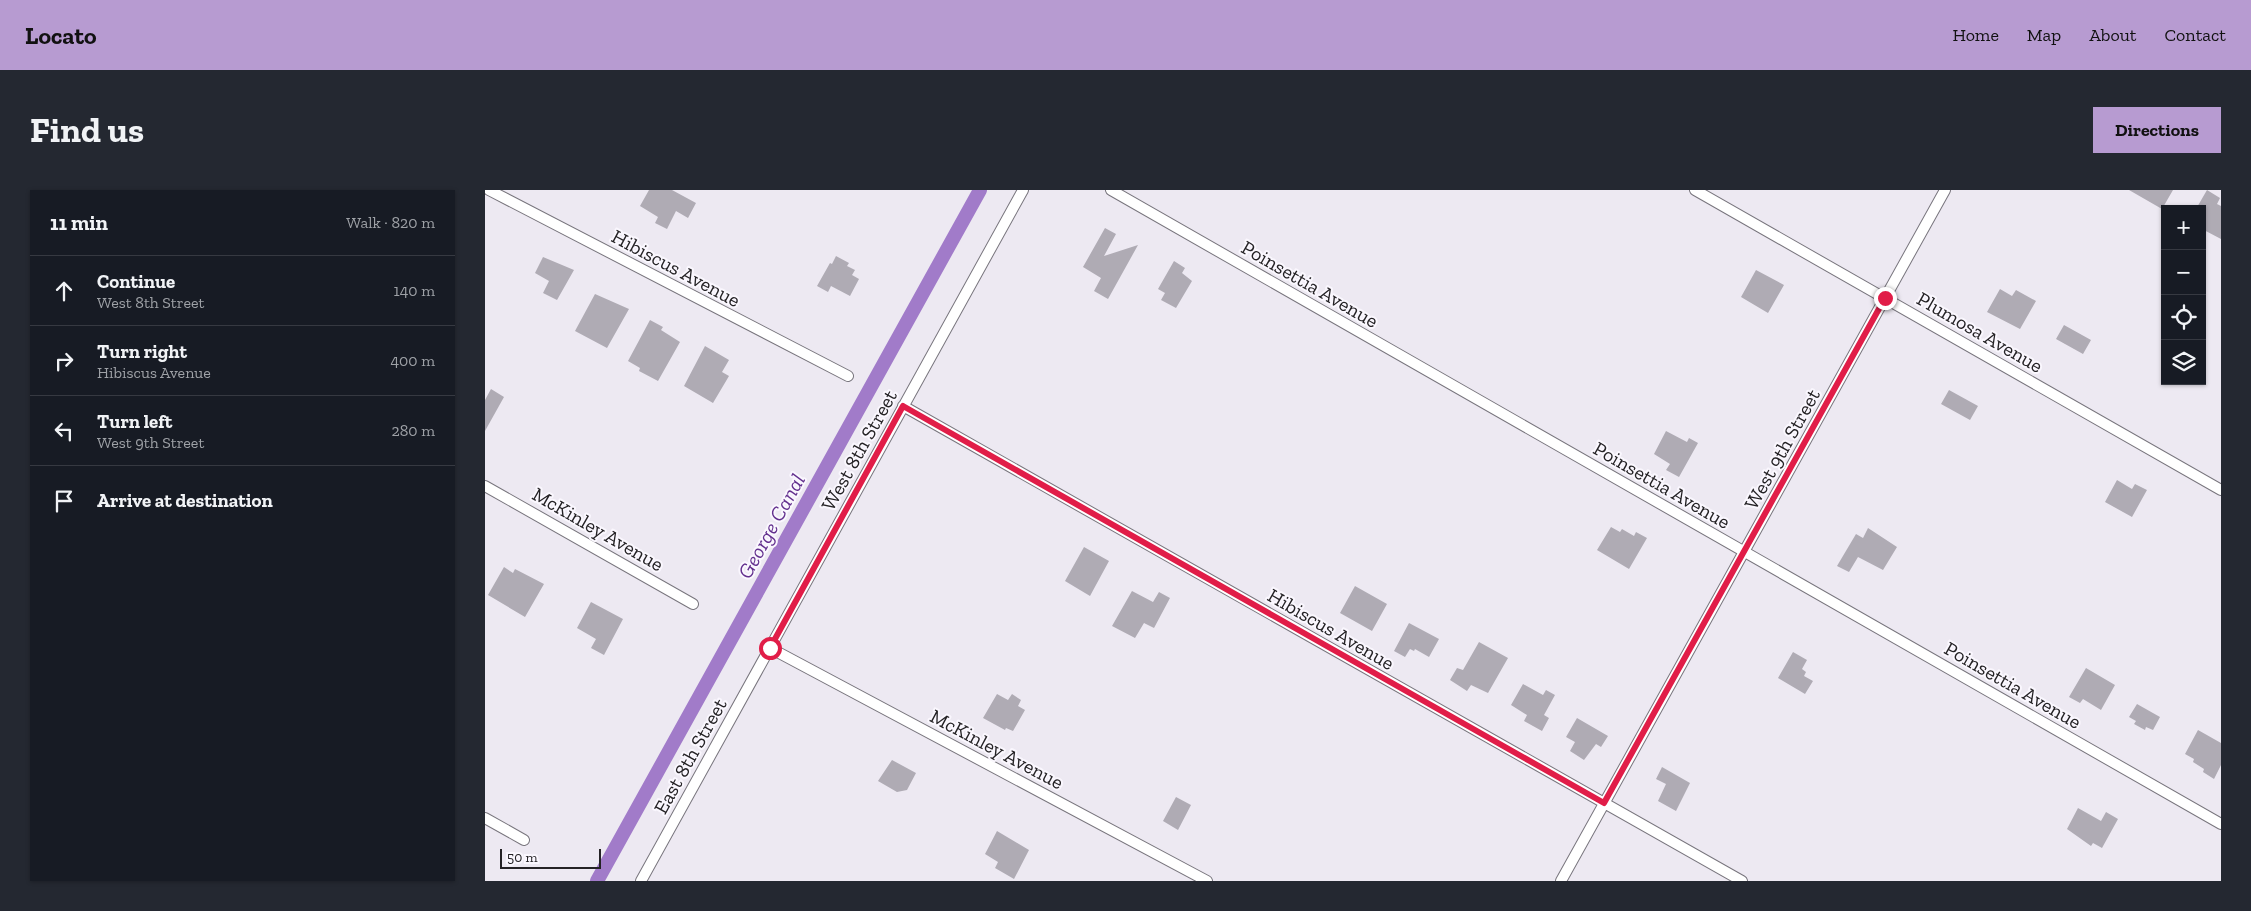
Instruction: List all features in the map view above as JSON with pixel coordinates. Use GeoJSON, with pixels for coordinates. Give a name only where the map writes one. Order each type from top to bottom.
{"type":"FeatureCollection","features":[{"type":"Feature","properties":{"kind":"street","name":"Hibiscus Avenue"},"geometry":{"type":"LineString","coordinates":[[489,190],[847,376]]}},
{"type":"Feature","properties":{"kind":"street","name":"West 8th Street"},"geometry":{"type":"LineString","coordinates":[[770,648],[1023,190]]}},
{"type":"Feature","properties":{"kind":"street","name":"Poinsettia Avenue"},"geometry":{"type":"LineString","coordinates":[[1111,190],[2221,824]]}},
{"type":"Feature","properties":{"kind":"street","name":"Plumosa Avenue"},"geometry":{"type":"LineString","coordinates":[[1695,190],[2221,490]]}},
{"type":"Feature","properties":{"kind":"street","name":"West 9th Street"},"geometry":{"type":"LineString","coordinates":[[1561,881],[1945,190]]}},
{"type":"Feature","properties":{"kind":"street","name":"Hibiscus Avenue"},"geometry":{"type":"LineString","coordinates":[[903,406],[1742,881]]}},
{"type":"Feature","properties":{"kind":"street","name":"McKinley Avenue"},"geometry":{"type":"LineString","coordinates":[[485,486],[693,604]]}},
{"type":"Feature","properties":{"kind":"street","name":"East 8th Street"},"geometry":{"type":"LineString","coordinates":[[641,881],[770,648]]}},
{"type":"Feature","properties":{"kind":"street","name":"McKinley Avenue"},"geometry":{"type":"LineString","coordinates":[[770,648],[1207,881]]}},
{"type":"Feature","properties":{"kind":"street"},"geometry":{"type":"LineString","coordinates":[[485,818],[524,840]]}},
{"type":"Feature","properties":{"kind":"building"},"geometry":{"type":"Polygon","coordinates":[[[649,190],[672,190],[696,203],[688,218],[676,211],[667,229],[655,223],[658,217],[640,206],[649,190]]]}},
{"type":"Feature","properties":{"kind":"building"},"geometry":{"type":"Polygon","coordinates":[[[2129,190],[2173,190],[2164,205],[2161,205],[2161,208],[2129,190]]]}},
{"type":"Feature","properties":{"kind":"building"},"geometry":{"type":"Polygon","coordinates":[[[2207,190],[2220,198],[2217,204],[2221,206],[2221,239],[2206,231],[2206,205],[2198,205],[2207,190]]]}},
{"type":"Feature","properties":{"kind":"building"},"geometry":{"type":"Polygon","coordinates":[[[1105,228],[1116,234],[1104,256],[1138,245],[1108,299],[1094,291],[1101,278],[1083,267],[1105,228]]]}},
{"type":"Feature","properties":{"kind":"building"},"geometry":{"type":"Polygon","coordinates":[[[836,256],[849,263],[847,266],[855,270],[852,275],[859,279],[850,296],[831,286],[828,292],[817,286],[836,256]]]}},
{"type":"Feature","properties":{"kind":"building"},"geometry":{"type":"Polygon","coordinates":[[[543,257],[574,270],[557,300],[543,293],[549,281],[535,273],[543,257]]]}},
{"type":"Feature","properties":{"kind":"building"},"geometry":{"type":"Polygon","coordinates":[[[1174,261],[1185,268],[1182,273],[1192,281],[1176,308],[1161,300],[1165,293],[1158,289],[1174,261]]]}},
{"type":"Feature","properties":{"kind":"building"},"geometry":{"type":"Polygon","coordinates":[[[1756,270],[1784,285],[1768,313],[1741,297],[1756,270]]]}},
{"type":"Feature","properties":{"kind":"building"},"geometry":{"type":"Polygon","coordinates":[[[2000,289],[2012,296],[2016,290],[2036,301],[2020,329],[1987,312],[2000,289]]]}},
{"type":"Feature","properties":{"kind":"building"},"geometry":{"type":"Polygon","coordinates":[[[595,294],[629,309],[607,348],[575,331],[595,294]]]}},
{"type":"Feature","properties":{"kind":"building"},"geometry":{"type":"Polygon","coordinates":[[[650,320],[663,327],[661,330],[680,342],[658,381],[639,371],[640,368],[628,361],[650,320]]]}},
{"type":"Feature","properties":{"kind":"building"},"geometry":{"type":"Polygon","coordinates":[[[2064,325],[2091,340],[2083,354],[2056,339],[2064,325]]]}},
{"type":"Feature","properties":{"kind":"building"},"geometry":{"type":"Polygon","coordinates":[[[705,346],[729,360],[722,372],[729,376],[713,403],[684,386],[705,346]]]}},
{"type":"Feature","properties":{"kind":"building"},"geometry":{"type":"Polygon","coordinates":[[[491,389],[504,397],[485,431],[485,400],[491,389]]]}},
{"type":"Feature","properties":{"kind":"building"},"geometry":{"type":"Polygon","coordinates":[[[1949,390],[1978,406],[1970,420],[1941,404],[1949,390]]]}},
{"type":"Feature","properties":{"kind":"building"},"geometry":{"type":"Polygon","coordinates":[[[1666,431],[1687,442],[1689,438],[1698,443],[1679,477],[1666,470],[1670,464],[1654,454],[1666,431]]]}},
{"type":"Feature","properties":{"kind":"building"},"geometry":{"type":"Polygon","coordinates":[[[2117,480],[2132,489],[2135,484],[2147,490],[2132,517],[2105,502],[2117,480]]]}},
{"type":"Feature","properties":{"kind":"building"},"geometry":{"type":"Polygon","coordinates":[[[1611,527],[1620,532],[1622,529],[1634,536],[1636,532],[1647,538],[1629,569],[1597,550],[1611,527]]]}},
{"type":"Feature","properties":{"kind":"building"},"geometry":{"type":"Polygon","coordinates":[[[1868,528],[1897,547],[1883,570],[1858,557],[1849,572],[1837,566],[1856,534],[1863,538],[1868,528]]]}},
{"type":"Feature","properties":{"kind":"building"},"geometry":{"type":"Polygon","coordinates":[[[1084,547],[1109,561],[1090,596],[1065,581],[1084,547]]]}},
{"type":"Feature","properties":{"kind":"building"},"geometry":{"type":"Polygon","coordinates":[[[504,567],[513,573],[515,569],[544,584],[525,617],[488,595],[504,567]]]}},
{"type":"Feature","properties":{"kind":"building"},"geometry":{"type":"Polygon","coordinates":[[[1355,586],[1387,604],[1372,631],[1340,613],[1355,586]]]}},
{"type":"Feature","properties":{"kind":"building"},"geometry":{"type":"Polygon","coordinates":[[[1132,591],[1153,602],[1159,592],[1170,598],[1154,628],[1144,623],[1135,638],[1112,626],[1132,591]]]}},
{"type":"Feature","properties":{"kind":"building"},"geometry":{"type":"Polygon","coordinates":[[[591,602],[623,619],[604,655],[591,648],[596,639],[577,628],[591,602]]]}},
{"type":"Feature","properties":{"kind":"building"},"geometry":{"type":"Polygon","coordinates":[[[1409,623],[1439,639],[1429,657],[1415,649],[1414,651],[1410,649],[1405,657],[1394,651],[1409,623]]]}},
{"type":"Feature","properties":{"kind":"building"},"geometry":{"type":"Polygon","coordinates":[[[1479,642],[1508,658],[1488,693],[1471,685],[1467,691],[1450,680],[1457,668],[1463,670],[1479,642]]]}},
{"type":"Feature","properties":{"kind":"building"},"geometry":{"type":"Polygon","coordinates":[[[1793,652],[1807,660],[1802,669],[1806,672],[1804,676],[1813,681],[1805,694],[1778,678],[1793,652]]]}},
{"type":"Feature","properties":{"kind":"building"},"geometry":{"type":"Polygon","coordinates":[[[2086,668],[2115,685],[2101,710],[2083,699],[2080,703],[2069,697],[2086,668]]]}},
{"type":"Feature","properties":{"kind":"building"},"geometry":{"type":"Polygon","coordinates":[[[1523,684],[1543,695],[1546,690],[1555,695],[1544,715],[1549,718],[1542,731],[1524,721],[1527,715],[1511,705],[1523,684]]]}},
{"type":"Feature","properties":{"kind":"building"},"geometry":{"type":"Polygon","coordinates":[[[997,694],[1008,700],[1012,694],[1021,700],[1018,706],[1025,710],[1013,731],[1006,728],[1005,730],[983,718],[997,694]]]}},
{"type":"Feature","properties":{"kind":"building"},"geometry":{"type":"Polygon","coordinates":[[[2137,704],[2160,717],[2153,730],[2146,727],[2145,730],[2134,724],[2136,721],[2129,717],[2137,704]]]}},
{"type":"Feature","properties":{"kind":"building"},"geometry":{"type":"Polygon","coordinates":[[[1577,718],[1608,736],[1601,747],[1596,744],[1584,760],[1570,751],[1575,742],[1566,737],[1577,718]]]}},
{"type":"Feature","properties":{"kind":"building"},"geometry":{"type":"Polygon","coordinates":[[[2198,730],[2221,743],[2221,765],[2214,779],[2193,762],[2194,759],[2185,754],[2198,730]]]}},
{"type":"Feature","properties":{"kind":"building"},"geometry":{"type":"Polygon","coordinates":[[[892,760],[916,773],[907,790],[897,792],[878,781],[892,760]]]}},
{"type":"Feature","properties":{"kind":"building"},"geometry":{"type":"Polygon","coordinates":[[[1662,767],[1690,783],[1676,811],[1658,801],[1666,784],[1656,779],[1662,767]]]}},
{"type":"Feature","properties":{"kind":"building"},"geometry":{"type":"Polygon","coordinates":[[[1176,797],[1191,805],[1178,830],[1163,821],[1176,797]]]}},
{"type":"Feature","properties":{"kind":"building"},"geometry":{"type":"Polygon","coordinates":[[[2078,808],[2101,821],[2106,812],[2118,819],[2102,848],[2093,843],[2091,846],[2067,829],[2078,808]]]}},
{"type":"Feature","properties":{"kind":"building"},"geometry":{"type":"Polygon","coordinates":[[[997,831],[1029,850],[1014,879],[995,868],[998,862],[985,854],[997,831]]]}},
{"type":"Feature","properties":{"kind":"waterway","name":"George Canal"},"geometry":{"type":"LineString","coordinates":[[597,881],[980,190]]}},
{"type":"Feature","properties":{"kind":"route"},"geometry":{"type":"LineString","coordinates":[[770,648],[903,406],[1604,803],[1885,298]]}}]}
